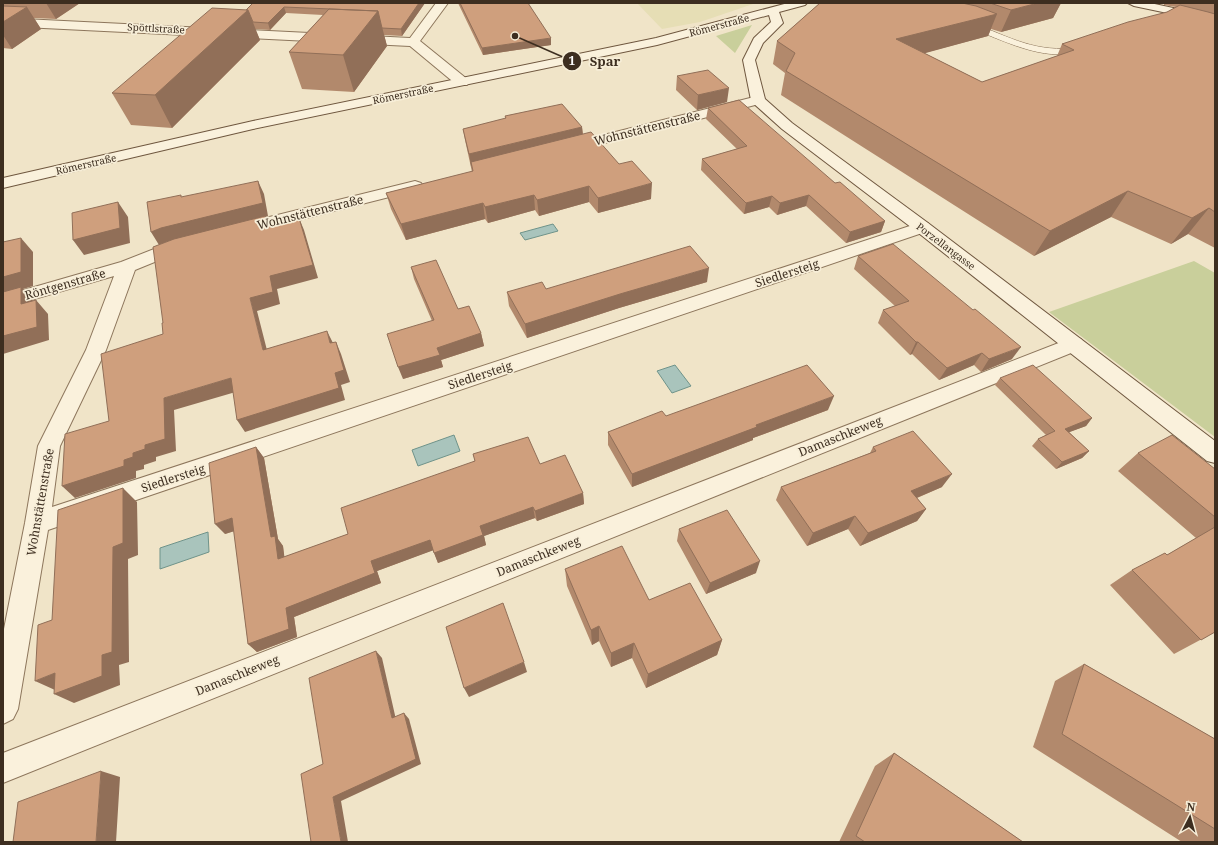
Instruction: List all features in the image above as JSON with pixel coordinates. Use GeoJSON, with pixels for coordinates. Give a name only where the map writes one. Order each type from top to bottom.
{"type":"FeatureCollection","features":[{"type":"Feature","properties":{"kind":"street"},"geometry":{"type":"LineString","coordinates":[[442,3],[413,42],[462,82]]}},
{"type":"Feature","properties":{"kind":"street","name":"Römerstraße"},"geometry":{"type":"LineString","coordinates":[[3,183],[253,125],[657,41],[801,3]]}},
{"type":"Feature","properties":{"kind":"street"},"geometry":{"type":"LineString","coordinates":[[1134,3],[1215,20]]}},
{"type":"Feature","properties":{"kind":"street"},"geometry":{"type":"LineString","coordinates":[[758,100],[749,60],[758,42],[777,23],[772,11]]}},
{"type":"Feature","properties":{"kind":"street","name":"Spöttlstraße"},"geometry":{"type":"LineString","coordinates":[[3,22],[413,42]]}},
{"type":"Feature","properties":{"kind":"street","name":"Wohnstättenstraße"},"geometry":{"type":"LineString","coordinates":[[554,151],[758,100]]}},
{"type":"Feature","properties":{"kind":"street","name":"Porzellangasse"},"geometry":{"type":"LineString","coordinates":[[758,100],[787,126],[922,227],[1215,454]]}},
{"type":"Feature","properties":{"kind":"street","name":"Wohnstättenstraße"},"geometry":{"type":"LineString","coordinates":[[222,234],[431,182]]}},
{"type":"Feature","properties":{"kind":"street","name":"Siedlersteig"},"geometry":{"type":"LineString","coordinates":[[37,523],[922,227]]}},
{"type":"Feature","properties":{"kind":"street"},"geometry":{"type":"LineString","coordinates":[[127,266],[175,246],[198,240]]}},
{"type":"Feature","properties":{"kind":"street","name":"Wohnstättenstraße"},"geometry":{"type":"LineString","coordinates":[[4,697],[37,523],[49,446],[96,350],[127,266]]}},
{"type":"Feature","properties":{"kind":"street","name":"Röntgenstraße"},"geometry":{"type":"LineString","coordinates":[[3,302],[127,266]]}},
{"type":"Feature","properties":{"kind":"street","name":"Damaschkeweg"},"geometry":{"type":"LineString","coordinates":[[3,768],[1074,344]]}},
{"type":"Feature","properties":{"kind":"lane"},"geometry":{"type":"LineString","coordinates":[[964,23],[1042,52],[1066,54],[1089,48]]}},
{"type":"Feature","properties":{"kind":"shaded area"},"geometry":{"type":"Polygon","coordinates":[[[637,3],[756,3],[700,22],[662,29],[637,3]]]}},
{"type":"Feature","properties":{"kind":"green space"},"geometry":{"type":"Polygon","coordinates":[[[752,25],[735,53],[716,36],[752,25]]]}},
{"type":"Feature","properties":{"kind":"green space"},"geometry":{"type":"Polygon","coordinates":[[[1194,261],[1215,273],[1215,437],[1049,312],[1194,261]]]}},
{"type":"Feature","properties":{"kind":"water"},"geometry":{"type":"Polygon","coordinates":[[[553,224],[558,231],[525,240],[520,233],[553,224]]]}},
{"type":"Feature","properties":{"kind":"water"},"geometry":{"type":"Polygon","coordinates":[[[675,365],[691,386],[672,393],[657,371],[675,365]]]}},
{"type":"Feature","properties":{"kind":"water"},"geometry":{"type":"Polygon","coordinates":[[[454,435],[460,451],[418,466],[412,450],[454,435]]]}},
{"type":"Feature","properties":{"kind":"water"},"geometry":{"type":"Polygon","coordinates":[[[208,532],[209,552],[160,569],[160,548],[208,532]]]}},
{"type":"Feature","properties":{"kind":"building"},"geometry":{"type":"Polygon","coordinates":[[[253,3],[419,3],[401,29],[382,28],[378,11],[284,7],[268,23],[253,22],[248,10],[246,10],[253,3]]]}},
{"type":"Feature","properties":{"kind":"building"},"geometry":{"type":"Polygon","coordinates":[[[460,3],[528,3],[551,38],[482,48],[460,3]]]}},
{"type":"Feature","properties":{"kind":"building"},"geometry":{"type":"Polygon","coordinates":[[[820,3],[962,3],[976,6],[997,14],[896,39],[982,82],[1074,50],[1062,44],[1128,22],[1167,12],[1180,5],[1215,14],[1215,212],[1209,208],[1192,218],[1128,191],[1050,231],[786,71],[795,53],[777,41],[820,3]]]}},
{"type":"Feature","properties":{"kind":"building"},"geometry":{"type":"Polygon","coordinates":[[[990,3],[1038,3],[1011,10],[990,3]]]}},
{"type":"Feature","properties":{"kind":"building"},"geometry":{"type":"Polygon","coordinates":[[[3,6],[27,7],[3,22],[3,6]]]}},
{"type":"Feature","properties":{"kind":"building"},"geometry":{"type":"Polygon","coordinates":[[[212,8],[248,10],[155,95],[112,93],[212,8]]]}},
{"type":"Feature","properties":{"kind":"building"},"geometry":{"type":"Polygon","coordinates":[[[329,9],[378,11],[343,55],[289,52],[329,9]]]}},
{"type":"Feature","properties":{"kind":"building"},"geometry":{"type":"Polygon","coordinates":[[[708,70],[729,88],[698,95],[677,76],[708,70]]]}},
{"type":"Feature","properties":{"kind":"building"},"geometry":{"type":"Polygon","coordinates":[[[739,100],[835,183],[840,182],[885,221],[850,232],[809,195],[780,203],[772,196],[746,203],[702,159],[747,146],[708,108],[739,100]]]}},
{"type":"Feature","properties":{"kind":"building"},"geometry":{"type":"Polygon","coordinates":[[[562,104],[582,127],[469,154],[463,129],[506,118],[505,116],[562,104]]]}},
{"type":"Feature","properties":{"kind":"building"},"geometry":{"type":"Polygon","coordinates":[[[591,132],[619,164],[632,161],[652,183],[598,198],[589,186],[537,200],[534,195],[485,207],[483,203],[401,224],[386,193],[473,171],[471,162],[591,132]]]}},
{"type":"Feature","properties":{"kind":"building"},"geometry":{"type":"Polygon","coordinates":[[[258,181],[263,203],[161,228],[151,232],[147,202],[181,195],[181,197],[258,181]]]}},
{"type":"Feature","properties":{"kind":"building"},"geometry":{"type":"Polygon","coordinates":[[[118,202],[120,228],[73,240],[72,213],[118,202]]]}},
{"type":"Feature","properties":{"kind":"building"},"geometry":{"type":"Polygon","coordinates":[[[265,216],[267,226],[299,218],[313,265],[270,276],[273,292],[250,298],[263,350],[327,331],[330,343],[336,342],[344,370],[335,373],[339,388],[237,420],[231,378],[164,398],[165,439],[145,445],[145,449],[133,453],[133,457],[124,460],[124,466],[62,486],[65,434],[109,421],[101,354],[163,334],[163,323],[153,247],[174,239],[265,216]]]}},
{"type":"Feature","properties":{"kind":"building"},"geometry":{"type":"Polygon","coordinates":[[[21,238],[21,272],[3,277],[3,242],[21,238]]]}},
{"type":"Feature","properties":{"kind":"building"},"geometry":{"type":"Polygon","coordinates":[[[893,244],[973,310],[975,309],[1021,347],[989,359],[982,353],[947,368],[918,342],[916,342],[883,310],[909,301],[858,256],[893,244]]]}},
{"type":"Feature","properties":{"kind":"building"},"geometry":{"type":"Polygon","coordinates":[[[690,246],[709,268],[525,324],[507,292],[542,282],[546,289],[690,246]]]}},
{"type":"Feature","properties":{"kind":"building"},"geometry":{"type":"Polygon","coordinates":[[[436,260],[458,309],[469,306],[481,333],[437,348],[440,355],[398,367],[387,334],[434,320],[411,267],[436,260]]]}},
{"type":"Feature","properties":{"kind":"building"},"geometry":{"type":"Polygon","coordinates":[[[21,287],[21,304],[36,300],[37,327],[3,336],[3,292],[21,287]]]}},
{"type":"Feature","properties":{"kind":"building"},"geometry":{"type":"Polygon","coordinates":[[[807,365],[834,396],[632,474],[608,432],[662,411],[666,416],[807,365]]]}},
{"type":"Feature","properties":{"kind":"building"},"geometry":{"type":"Polygon","coordinates":[[[1033,365],[1092,418],[1065,429],[1089,451],[1062,462],[1038,439],[1055,431],[1000,378],[1033,365]]]}},
{"type":"Feature","properties":{"kind":"building"},"geometry":{"type":"Polygon","coordinates":[[[913,431],[952,474],[911,491],[926,509],[868,533],[855,516],[813,533],[781,487],[876,451],[873,447],[913,431]]]}},
{"type":"Feature","properties":{"kind":"building"},"geometry":{"type":"Polygon","coordinates":[[[1172,435],[1215,469],[1215,517],[1138,453],[1172,435]]]}},
{"type":"Feature","properties":{"kind":"building"},"geometry":{"type":"Polygon","coordinates":[[[528,437],[540,464],[565,455],[583,493],[535,511],[533,507],[480,526],[483,535],[434,553],[430,540],[371,561],[375,573],[286,608],[289,629],[248,644],[232,518],[215,524],[209,463],[256,447],[271,537],[275,536],[278,559],[348,534],[341,508],[475,461],[473,454],[528,437]]]}},
{"type":"Feature","properties":{"kind":"building"},"geometry":{"type":"Polygon","coordinates":[[[123,488],[123,543],[113,547],[112,652],[102,655],[102,676],[54,694],[55,673],[35,681],[38,625],[52,620],[58,510],[123,488]]]}},
{"type":"Feature","properties":{"kind":"building"},"geometry":{"type":"Polygon","coordinates":[[[727,510],[760,561],[710,583],[679,529],[727,510]]]}},
{"type":"Feature","properties":{"kind":"building"},"geometry":{"type":"Polygon","coordinates":[[[1215,527],[1215,632],[1201,640],[1132,570],[1165,553],[1167,555],[1215,527]]]}},
{"type":"Feature","properties":{"kind":"building"},"geometry":{"type":"Polygon","coordinates":[[[622,546],[649,600],[690,583],[722,640],[648,674],[634,643],[611,653],[599,626],[591,630],[565,569],[622,546]]]}},
{"type":"Feature","properties":{"kind":"building"},"geometry":{"type":"Polygon","coordinates":[[[503,603],[524,662],[464,688],[446,627],[503,603]]]}},
{"type":"Feature","properties":{"kind":"building"},"geometry":{"type":"Polygon","coordinates":[[[376,651],[392,718],[404,713],[416,759],[333,797],[341,842],[311,842],[301,774],[323,764],[309,678],[376,651]]]}},
{"type":"Feature","properties":{"kind":"building"},"geometry":{"type":"Polygon","coordinates":[[[1084,664],[1215,739],[1215,829],[1062,734],[1084,664]]]}},
{"type":"Feature","properties":{"kind":"building"},"geometry":{"type":"Polygon","coordinates":[[[894,753],[1023,842],[865,842],[856,836],[894,753]]]}},
{"type":"Feature","properties":{"kind":"building"},"geometry":{"type":"Polygon","coordinates":[[[101,771],[96,842],[13,842],[18,802],[101,771]]]}},
{"type":"Feature","properties":{"kind":"place","name":"Spar"},"geometry":{"type":"Point","coordinates":[515,36]}}]}
